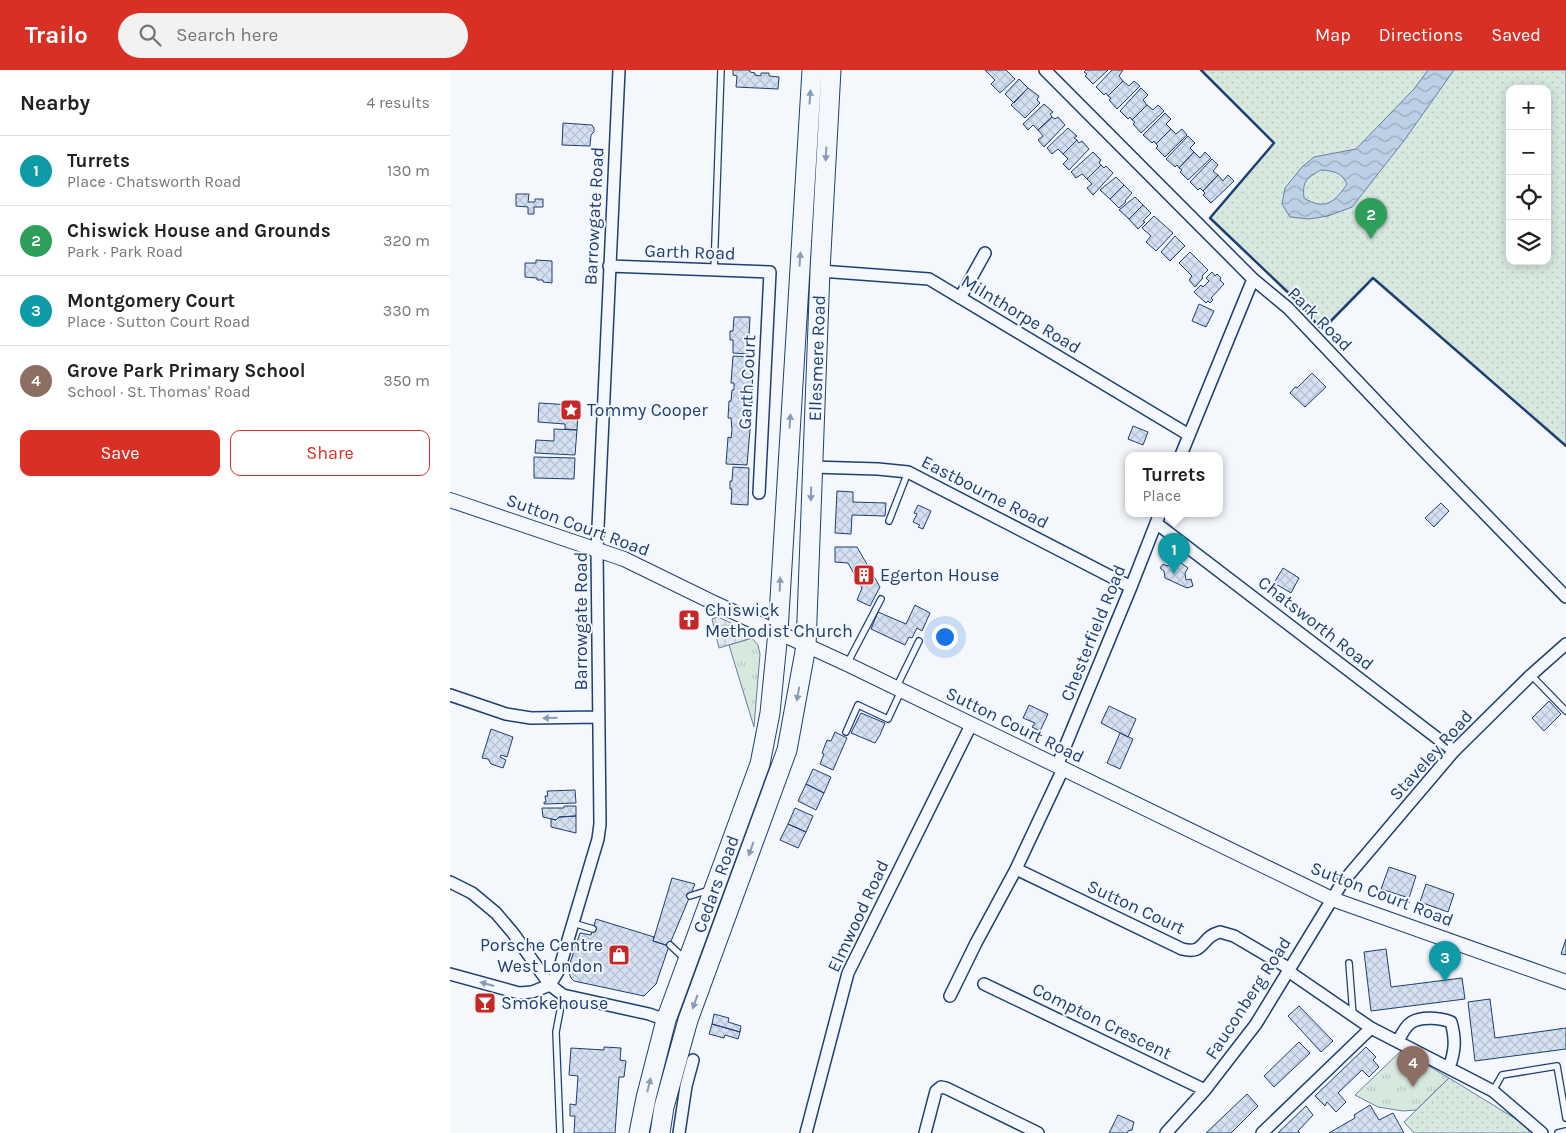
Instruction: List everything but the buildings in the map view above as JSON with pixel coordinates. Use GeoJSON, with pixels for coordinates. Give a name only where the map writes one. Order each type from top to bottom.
{"type":"FeatureCollection","features":[{"type":"Feature","properties":{"kind":"highway","name":"Ellesmere Road"},"geometry":{"type":"LineString","coordinates":[[778,632],[812,70]]}},
{"type":"Feature","properties":{"kind":"highway","name":"Ellesmere Road"},"geometry":{"type":"LineString","coordinates":[[806,646],[820,271],[831,70]]}},
{"type":"Feature","properties":{"kind":"highway","name":"Cedars Road"},"geometry":{"type":"LineString","coordinates":[[639,1133],[666,1020],[760,764],[770,713],[778,632]]}},
{"type":"Feature","properties":{"kind":"highway","name":"Cedars Road"},"geometry":{"type":"LineString","coordinates":[[660,1133],[664,1107],[688,1020],[787,750],[806,646]]}},
{"type":"Feature","properties":{"kind":"street","name":"Barrowgate Road"},"geometry":{"type":"LineString","coordinates":[[550,985],[559,970],[598,839],[600,824],[598,549],[619,70]]}},
{"type":"Feature","properties":{"kind":"street","name":"Park Road"},"geometry":{"type":"LineString","coordinates":[[1045,70],[1253,279],[1288,308],[1566,597]]}},
{"type":"Feature","properties":{"kind":"street"},"geometry":{"type":"LineString","coordinates":[[960,298],[985,253]]}},
{"type":"Feature","properties":{"kind":"street","name":"Garth Road"},"geometry":{"type":"LineString","coordinates":[[609,266],[770,272]]}},
{"type":"Feature","properties":{"kind":"street","name":"Milnthorpe Road"},"geometry":{"type":"LineString","coordinates":[[820,271],[929,279],[1189,435]]}},
{"type":"Feature","properties":{"kind":"street","name":"Garth Court"},"geometry":{"type":"LineString","coordinates":[[759,493],[770,272]]}},
{"type":"Feature","properties":{"kind":"street"},"geometry":{"type":"LineString","coordinates":[[1183,452],[1253,279]]}},
{"type":"Feature","properties":{"kind":"street","name":"Eastbourne Road"},"geometry":{"type":"LineString","coordinates":[[812,467],[908,472],[1131,587]]}},
{"type":"Feature","properties":{"kind":"street","name":"Sutton Court Road"},"geometry":{"type":"LineString","coordinates":[[450,500],[624,558],[1332,899],[1566,982]]}},
{"type":"Feature","properties":{"kind":"street","name":"Chesterfield Road"},"geometry":{"type":"LineString","coordinates":[[950,996],[976,943],[1016,870],[1060,768],[1158,518]]}},
{"type":"Feature","properties":{"kind":"street","name":"Chatsworth Road"},"geometry":{"type":"LineString","coordinates":[[1158,518],[1454,751]]}},
{"type":"Feature","properties":{"kind":"street","name":"Staveley Road"},"geometry":{"type":"LineString","coordinates":[[1332,899],[1342,883],[1454,751],[1531,675],[1566,644]]}},
{"type":"Feature","properties":{"kind":"street"},"geometry":{"type":"LineString","coordinates":[[450,695],[506,714],[531,718],[599,717]]}},
{"type":"Feature","properties":{"kind":"street","name":"Elmwood Road"},"geometry":{"type":"LineString","coordinates":[[806,1133],[848,973],[971,725]]}},
{"type":"Feature","properties":{"kind":"street","name":"Sutton Court"},"geometry":{"type":"LineString","coordinates":[[1016,870],[1182,949],[1196,950],[1210,936],[1220,932],[1234,936],[1289,970]]}},
{"type":"Feature","properties":{"kind":"street"},"geometry":{"type":"LineString","coordinates":[[450,882],[472,893],[496,913],[513,933],[550,985],[563,995],[649,1014],[666,1020]]}},
{"type":"Feature","properties":{"kind":"street","name":"Fauconberg Road"},"geometry":{"type":"LineString","coordinates":[[1166,1133],[1206,1090],[1256,1024],[1332,899]]}},
{"type":"Feature","properties":{"kind":"street"},"geometry":{"type":"LineString","coordinates":[[1289,970],[1372,1028],[1493,1091],[1541,1133]]}},
{"type":"Feature","properties":{"kind":"street"},"geometry":{"type":"LineString","coordinates":[[450,974],[519,993],[532,992],[550,985]]}},
{"type":"Feature","properties":{"kind":"street","name":"Compton Crescent"},"geometry":{"type":"LineString","coordinates":[[984,984],[1206,1090]]}},
{"type":"Feature","properties":{"kind":"street"},"geometry":{"type":"LineString","coordinates":[[1398,1042],[1404,1029],[1412,1021],[1442,1018],[1451,1022],[1455,1036],[1455,1050],[1449,1068]]}},
{"type":"Feature","properties":{"kind":"street"},"geometry":{"type":"LineString","coordinates":[[1262,1133],[1372,1028]]}},
{"type":"Feature","properties":{"kind":"street"},"geometry":{"type":"LineString","coordinates":[[679,1133],[686,1086],[693,1060]]}},
{"type":"Feature","properties":{"kind":"street"},"geometry":{"type":"LineString","coordinates":[[925,1133],[936,1092],[941,1087],[1034,1132]]}},
{"type":"Feature","properties":{"kind":"lane"},"geometry":{"type":"LineString","coordinates":[[714,271],[722,70]]}},
{"type":"Feature","properties":{"kind":"lane"},"geometry":{"type":"LineString","coordinates":[[889,521],[908,472]]}},
{"type":"Feature","properties":{"kind":"lane"},"geometry":{"type":"LineString","coordinates":[[847,664],[881,599]]}},
{"type":"Feature","properties":{"kind":"lane"},"geometry":{"type":"LineString","coordinates":[[846,732],[858,705],[888,719],[898,690],[919,642]]}},
{"type":"Feature","properties":{"kind":"lane"},"geometry":{"type":"LineString","coordinates":[[1531,675],[1566,711]]}},
{"type":"Feature","properties":{"kind":"lane"},"geometry":{"type":"LineString","coordinates":[[690,896],[714,888]]}},
{"type":"Feature","properties":{"kind":"lane"},"geometry":{"type":"LineString","coordinates":[[572,922],[593,929]]}},
{"type":"Feature","properties":{"kind":"lane"},"geometry":{"type":"LineString","coordinates":[[670,945],[687,961]]}},
{"type":"Feature","properties":{"kind":"lane"},"geometry":{"type":"LineString","coordinates":[[1349,963],[1353,1015]]}},
{"type":"Feature","properties":{"kind":"lane"},"geometry":{"type":"LineString","coordinates":[[560,1133],[556,1032],[563,995]]}},
{"type":"Feature","properties":{"kind":"lane"},"geometry":{"type":"LineString","coordinates":[[1493,1091],[1502,1075],[1557,1066],[1566,1118]]}},
{"type":"Feature","properties":{"kind":"lane"},"geometry":{"type":"LineString","coordinates":[[1558,1133],[1566,1131]]}},
{"type":"Feature","properties":{"kind":"green space"},"geometry":{"type":"Polygon","coordinates":[[[1201,70],[1566,70],[1566,446],[1373,278],[1322,330],[1296,300],[1210,218],[1274,143],[1201,70]]]}},
{"type":"Feature","properties":{"kind":"green space"},"geometry":{"type":"Polygon","coordinates":[[[752,638],[758,645],[760,654],[754,727],[729,645],[752,638]]]}},
{"type":"Feature","properties":{"kind":"green space"},"geometry":{"type":"Polygon","coordinates":[[[1402,1050],[1449,1078],[1416,1110],[1403,1111],[1378,1107],[1355,1095],[1402,1050]]]}},
{"type":"Feature","properties":{"kind":"green space"},"geometry":{"type":"Polygon","coordinates":[[[1449,1078],[1529,1127],[1529,1133],[1414,1133],[1404,1122],[1449,1078]]]}},
{"type":"Feature","properties":{"kind":"shaded area"},"geometry":{"type":"Polygon","coordinates":[[[718,617],[731,623],[752,638],[719,648],[712,619],[718,617]]]}},
{"type":"Feature","properties":{"kind":"water"},"geometry":{"type":"Polygon","coordinates":[[[1428,70],[1454,70],[1403,142],[1352,207],[1328,216],[1309,219],[1290,217],[1282,204],[1285,188],[1302,167],[1314,157],[1356,149],[1414,89],[1428,70]],[[1321,170],[1306,181],[1304,198],[1311,202],[1324,204],[1334,200],[1347,184],[1337,173],[1321,170]]]}},
{"type":"Feature","properties":{"kind":"wall"},"geometry":{"type":"LineString","coordinates":[[1201,70],[1274,143],[1210,218],[1296,300],[1322,330],[1373,278],[1566,446]]}},
{"type":"Feature","properties":{"kind":"place","name":"Chiswick House and Grounds"},"geometry":{"type":"Point","coordinates":[1371,239]}},
{"type":"Feature","properties":{"kind":"place","name":"Tommy Cooper"},"geometry":{"type":"Point","coordinates":[571,410]}},
{"type":"Feature","properties":{"kind":"place","name":"Turrets"},"geometry":{"type":"Point","coordinates":[1174,574]}},
{"type":"Feature","properties":{"kind":"place","name":"Egerton House"},"geometry":{"type":"Point","coordinates":[864,575]}},
{"type":"Feature","properties":{"kind":"place","name":"Chiswick Methodist Church"},"geometry":{"type":"Point","coordinates":[689,620]}},
{"type":"Feature","properties":{"kind":"place","name":"Porsche Centre West London"},"geometry":{"type":"Point","coordinates":[619,955]}},
{"type":"Feature","properties":{"kind":"place","name":"Montgomery Court"},"geometry":{"type":"Point","coordinates":[1445,982]}},
{"type":"Feature","properties":{"kind":"place","name":"Smokehouse"},"geometry":{"type":"Point","coordinates":[485,1003]}},
{"type":"Feature","properties":{"kind":"place","name":"Grove Park Primary School"},"geometry":{"type":"Point","coordinates":[1413,1087]}}]}
